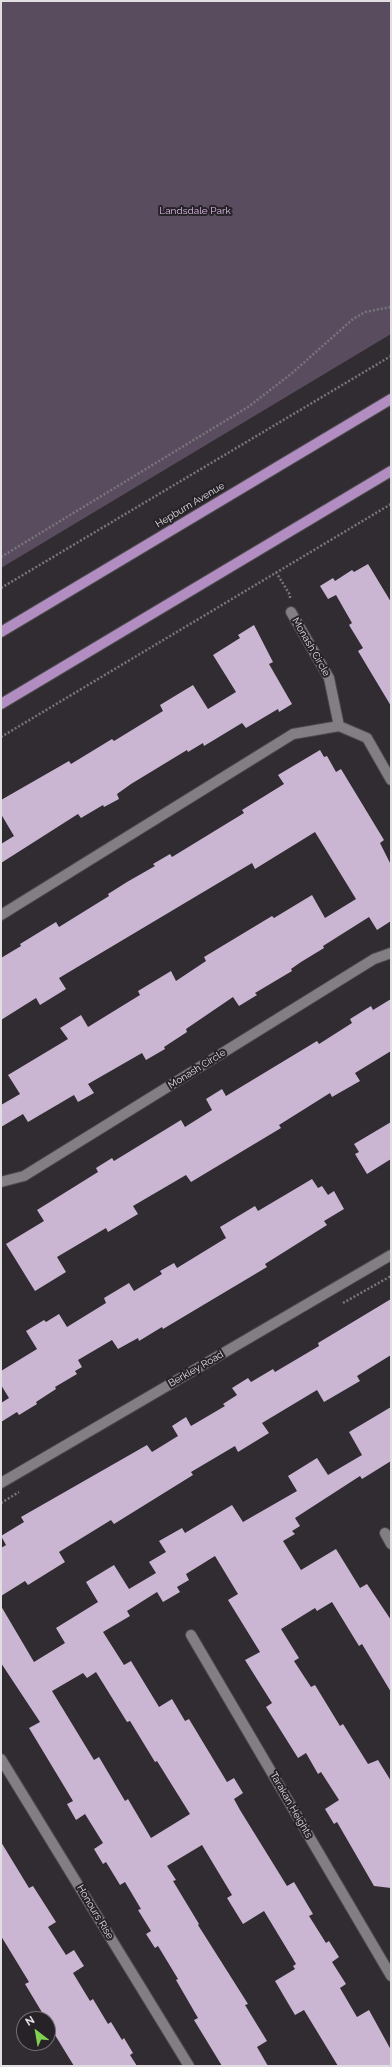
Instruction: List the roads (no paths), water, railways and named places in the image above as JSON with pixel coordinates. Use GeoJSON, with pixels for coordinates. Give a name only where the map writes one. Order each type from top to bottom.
{"type":"FeatureCollection","features":[{"type":"Feature","properties":{"kind":"main road","name":"Hepburn Avenue"},"geometry":{"type":"LineString","coordinates":[[1,632],[391,399]]}},
{"type":"Feature","properties":{"kind":"main road"},"geometry":{"type":"LineString","coordinates":[[1,704],[391,471]]}},
{"type":"Feature","properties":{"kind":"street","name":"Monash Circle"},"geometry":{"type":"LineString","coordinates":[[290,612],[329,678],[339,726]]}},
{"type":"Feature","properties":{"kind":"street"},"geometry":{"type":"LineString","coordinates":[[1,915],[293,734],[339,726],[367,738],[391,780]]}},
{"type":"Feature","properties":{"kind":"street","name":"Monash Circle"},"geometry":{"type":"LineString","coordinates":[[1,1182],[24,1176],[374,959],[391,953]]}},
{"type":"Feature","properties":{"kind":"street","name":"Berkley Road"},"geometry":{"type":"LineString","coordinates":[[1,1483],[391,1255]]}},
{"type":"Feature","properties":{"kind":"street"},"geometry":{"type":"LineString","coordinates":[[385,1533],[391,1544]]}},
{"type":"Feature","properties":{"kind":"street","name":"Tarakan Heights"},"geometry":{"type":"LineString","coordinates":[[191,1635],[391,1976]]}},
{"type":"Feature","properties":{"kind":"street","name":"Honours Rise"},"geometry":{"type":"LineString","coordinates":[[1,1759],[189,2066]]}},
{"type":"Feature","properties":{"kind":"park label","name":"Landsdale Park"},"geometry":{"type":"Point","coordinates":[195,211]}}]}
